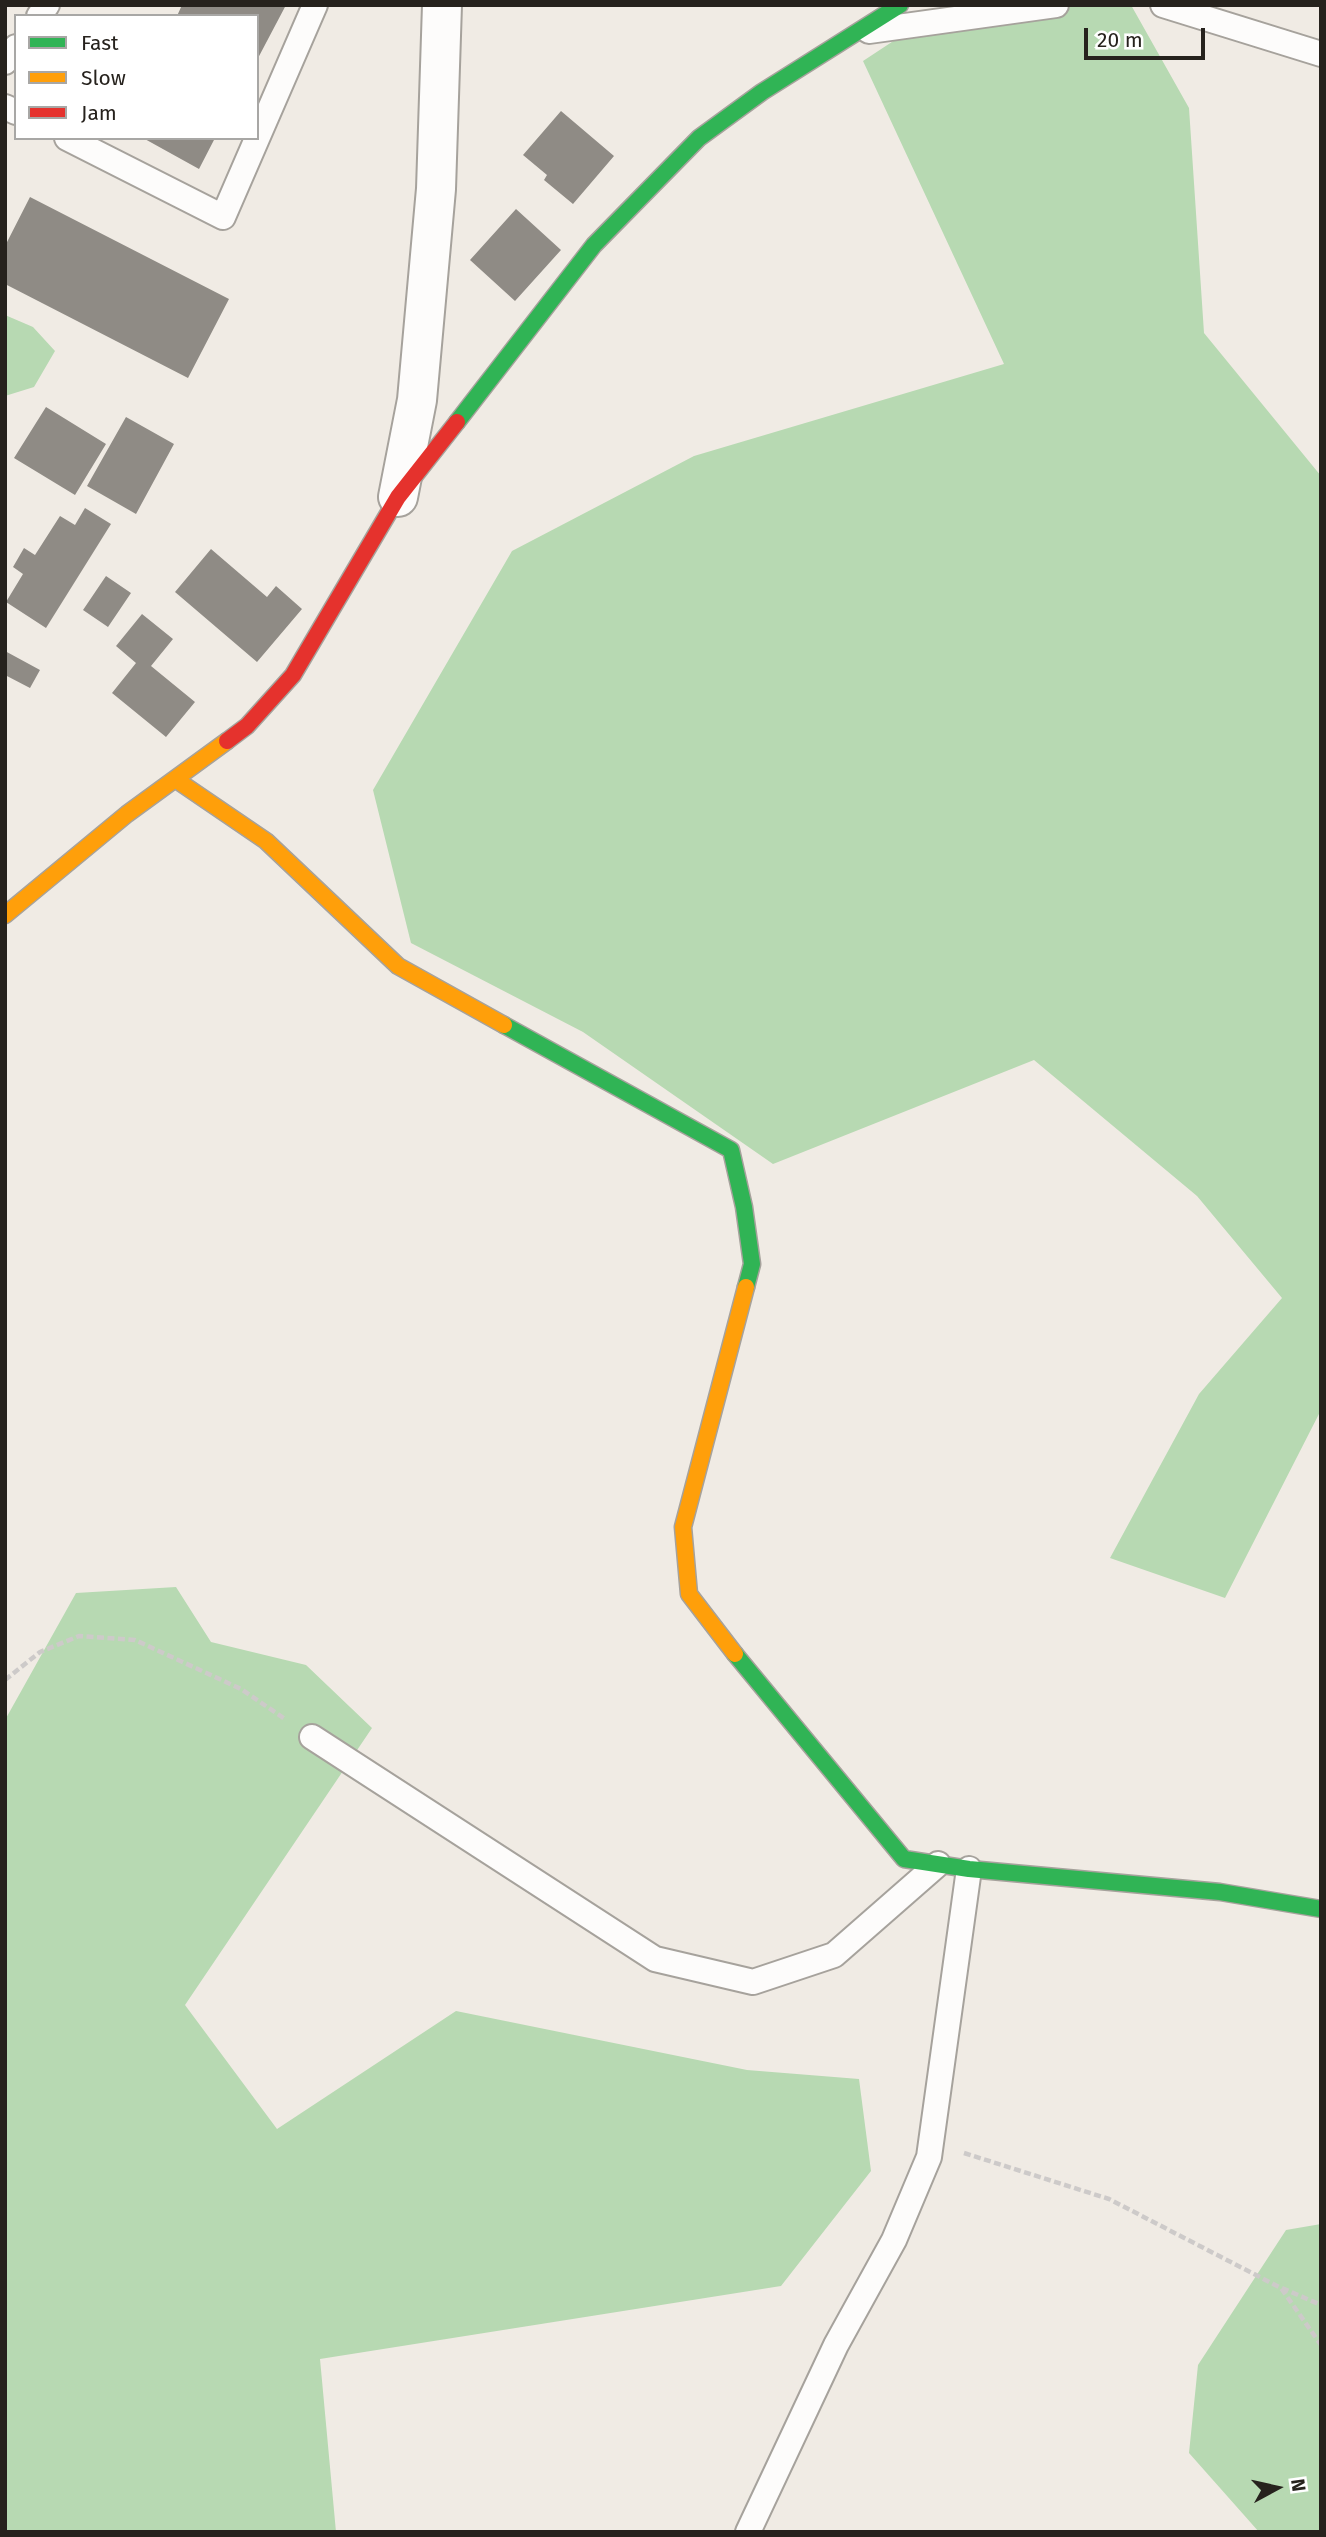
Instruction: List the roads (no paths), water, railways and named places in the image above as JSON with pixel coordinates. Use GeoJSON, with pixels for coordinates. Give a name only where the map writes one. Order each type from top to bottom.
{"type":"FeatureCollection","features":[{"type":"Feature","properties":{"kind":"street"},"geometry":{"type":"LineString","coordinates":[[398,497],[419,387],[436,189],[442,5]]}},
{"type":"Feature","properties":{"kind":"street"},"geometry":{"type":"LineString","coordinates":[[5,915],[175,779],[247,726],[293,675],[316,640],[338,594],[398,497],[594,245],[699,138],[762,92],[900,5]]}},
{"type":"Feature","properties":{"kind":"street"},"geometry":{"type":"LineString","coordinates":[[175,779],[266,841],[398,966],[731,1150],[744,1207],[752,1264],[683,1527],[689,1594],[750,1674],[904,1859],[969,1869],[1220,1892],[1321,1909]]}},
{"type":"Feature","properties":{"kind":"lane"},"geometry":{"type":"LineString","coordinates":[[259,135],[315,5]]}},
{"type":"Feature","properties":{"kind":"lane"},"geometry":{"type":"LineString","coordinates":[[855,33],[1056,5]]}},
{"type":"Feature","properties":{"kind":"lane"},"geometry":{"type":"LineString","coordinates":[[1163,5],[1321,54]]}},
{"type":"Feature","properties":{"kind":"lane"},"geometry":{"type":"LineString","coordinates":[[72,140],[223,218],[257,140]]}},
{"type":"Feature","properties":{"kind":"lane"},"geometry":{"type":"LineString","coordinates":[[312,1737],[655,1959],[753,1982],[834,1955],[938,1864]]}},
{"type":"Feature","properties":{"kind":"lane"},"geometry":{"type":"LineString","coordinates":[[748,2532],[836,2345],[894,2240],[929,2157],[969,1869]]}}]}
